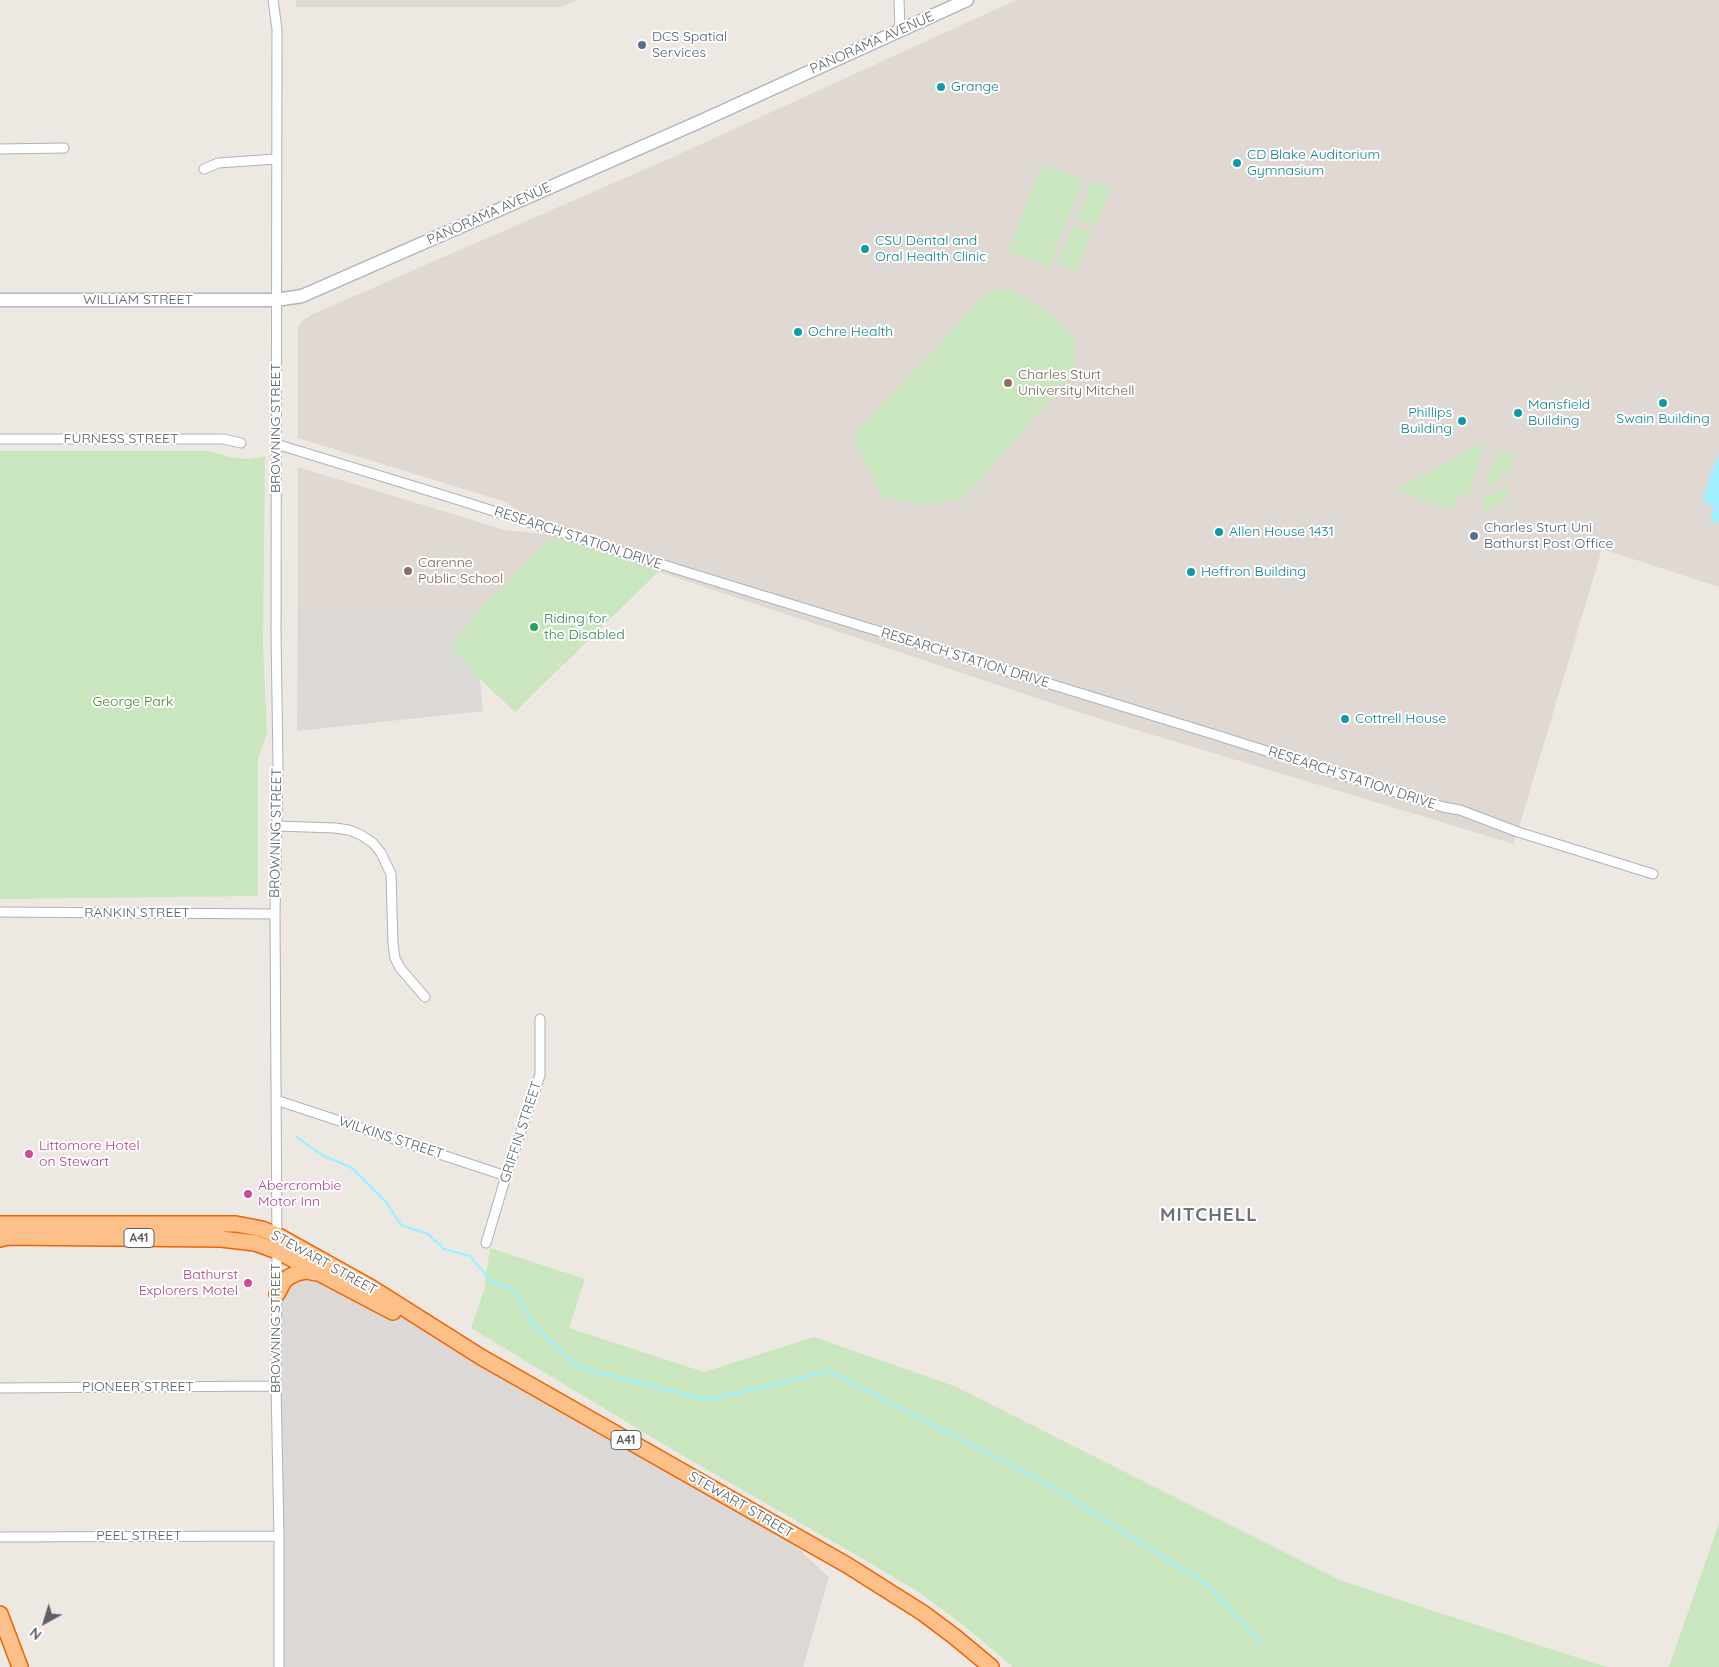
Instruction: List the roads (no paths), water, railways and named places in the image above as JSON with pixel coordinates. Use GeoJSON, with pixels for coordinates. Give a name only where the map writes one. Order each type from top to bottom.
{"type":"FeatureCollection","features":[{"type":"Feature","properties":{"kind":"highway","name":"STEWART STREET"},"geometry":{"type":"LineString","coordinates":[[0,1224],[236,1224],[262,1229],[277,1235],[372,1288],[482,1357],[847,1565],[923,1613],[991,1667]]}},
{"type":"Feature","properties":{"kind":"highway","name":"STEWART STREET"},"geometry":{"type":"LineString","coordinates":[[0,1239],[8,1237],[221,1239],[256,1243],[328,1276],[482,1357]]}},
{"type":"Feature","properties":{"kind":"highway"},"geometry":{"type":"LineString","coordinates":[[277,1294],[284,1281],[297,1273],[315,1272],[328,1276]]}},
{"type":"Feature","properties":{"kind":"highway"},"geometry":{"type":"LineString","coordinates":[[1,1619],[20,1667]]}},
{"type":"Feature","properties":{"kind":"street","name":"BROWNING STREET"},"geometry":{"type":"LineString","coordinates":[[273,0],[277,29],[275,914],[276,1386],[279,1667]]}},
{"type":"Feature","properties":{"kind":"street"},"geometry":{"type":"LineString","coordinates":[[899,0],[900,30]]}},
{"type":"Feature","properties":{"kind":"street","name":"PANORAMA AVENUE"},"geometry":{"type":"LineString","coordinates":[[276,300],[312,293],[699,122],[966,0]]}},
{"type":"Feature","properties":{"kind":"street"},"geometry":{"type":"LineString","coordinates":[[0,149],[64,148]]}},
{"type":"Feature","properties":{"kind":"street"},"geometry":{"type":"LineString","coordinates":[[204,169],[218,163],[276,159]]}},
{"type":"Feature","properties":{"kind":"street","name":"WILLIAM STREET"},"geometry":{"type":"LineString","coordinates":[[0,300],[276,300]]}},
{"type":"Feature","properties":{"kind":"street","name":"FURNESS STREET"},"geometry":{"type":"LineString","coordinates":[[0,439],[223,439],[241,443]]}},
{"type":"Feature","properties":{"kind":"street","name":"RESEARCH STATION DRIVE"},"geometry":{"type":"LineString","coordinates":[[276,444],[1216,734],[1443,807],[1460,810],[1518,832],[1653,874]]}},
{"type":"Feature","properties":{"kind":"street"},"geometry":{"type":"LineString","coordinates":[[276,826],[349,830],[373,843],[381,853],[391,874],[392,944],[395,958],[404,974],[425,997]]}},
{"type":"Feature","properties":{"kind":"street","name":"RANKIN STREET"},"geometry":{"type":"LineString","coordinates":[[0,912],[275,914]]}},
{"type":"Feature","properties":{"kind":"street","name":"GRIFFIN STREET"},"geometry":{"type":"LineString","coordinates":[[486,1243],[540,1075],[540,1019]]}},
{"type":"Feature","properties":{"kind":"street","name":"WILKINS STREET"},"geometry":{"type":"LineString","coordinates":[[276,1100],[506,1176]]}},
{"type":"Feature","properties":{"kind":"street","name":"PIONEER STREET"},"geometry":{"type":"LineString","coordinates":[[0,1388],[276,1386]]}},
{"type":"Feature","properties":{"kind":"street","name":"PEEL STREET"},"geometry":{"type":"LineString","coordinates":[[0,1537],[279,1536]]}},
{"type":"Feature","properties":{"kind":"water"},"geometry":{"type":"Polygon","coordinates":[[[1719,454],[1719,521],[1714,524],[1710,517],[1714,510],[1709,503],[1706,505],[1703,498],[1719,454]]]}},
{"type":"Feature","properties":{"kind":"waterway"},"geometry":{"type":"LineString","coordinates":[[297,1137],[320,1154],[352,1168],[385,1201],[401,1225],[428,1234],[444,1249],[470,1256],[492,1282],[514,1290],[535,1327],[577,1367],[708,1400],[829,1371],[1044,1482],[1208,1585],[1260,1643]]}},
{"type":"Feature","properties":{"kind":"place","name":"DCS Spatial Services"},"geometry":{"type":"Point","coordinates":[642,45]}},
{"type":"Feature","properties":{"kind":"place","name":"Grange"},"geometry":{"type":"Point","coordinates":[941,87]}},
{"type":"Feature","properties":{"kind":"place","name":"CD Blake Auditorium Gymnasium"},"geometry":{"type":"Point","coordinates":[1237,163]}},
{"type":"Feature","properties":{"kind":"place","name":"CSU Dental and Oral Health Clinic"},"geometry":{"type":"Point","coordinates":[865,249]}},
{"type":"Feature","properties":{"kind":"place","name":"Ochre Health"},"geometry":{"type":"Point","coordinates":[798,332]}},
{"type":"Feature","properties":{"kind":"place","name":"Charles Sturt University Mitchell"},"geometry":{"type":"Point","coordinates":[1008,383]}},
{"type":"Feature","properties":{"kind":"place","name":"Swain Building"},"geometry":{"type":"Point","coordinates":[1663,403]}},
{"type":"Feature","properties":{"kind":"place","name":"Mansfield Building"},"geometry":{"type":"Point","coordinates":[1518,413]}},
{"type":"Feature","properties":{"kind":"place","name":"Phillips Building"},"geometry":{"type":"Point","coordinates":[1462,421]}},
{"type":"Feature","properties":{"kind":"place","name":"Allen House 1431"},"geometry":{"type":"Point","coordinates":[1219,532]}},
{"type":"Feature","properties":{"kind":"place","name":"Charles Sturt Uni Bathurst Post Office"},"geometry":{"type":"Point","coordinates":[1474,536]}},
{"type":"Feature","properties":{"kind":"place","name":"Carenne Public School"},"geometry":{"type":"Point","coordinates":[408,571]}},
{"type":"Feature","properties":{"kind":"place","name":"Heffron Building"},"geometry":{"type":"Point","coordinates":[1191,572]}},
{"type":"Feature","properties":{"kind":"place","name":"Riding for the Disabled"},"geometry":{"type":"Point","coordinates":[534,627]}},
{"type":"Feature","properties":{"kind":"place","name":"Cottrell House"},"geometry":{"type":"Point","coordinates":[1345,719]}},
{"type":"Feature","properties":{"kind":"place","name":"Littomore Hotel on Stewart"},"geometry":{"type":"Point","coordinates":[29,1154]}},
{"type":"Feature","properties":{"kind":"place","name":"Abercrombie Motor Inn"},"geometry":{"type":"Point","coordinates":[248,1194]}},
{"type":"Feature","properties":{"kind":"place","name":"Bathurst Explorers Motel"},"geometry":{"type":"Point","coordinates":[248,1283]}},
{"type":"Feature","properties":{"kind":"district","name":"MITCHELL"},"geometry":{"type":"Point","coordinates":[1209,1215]}},
{"type":"Feature","properties":{"kind":"park label","name":"George Park"},"geometry":{"type":"Point","coordinates":[133,702]}}]}
